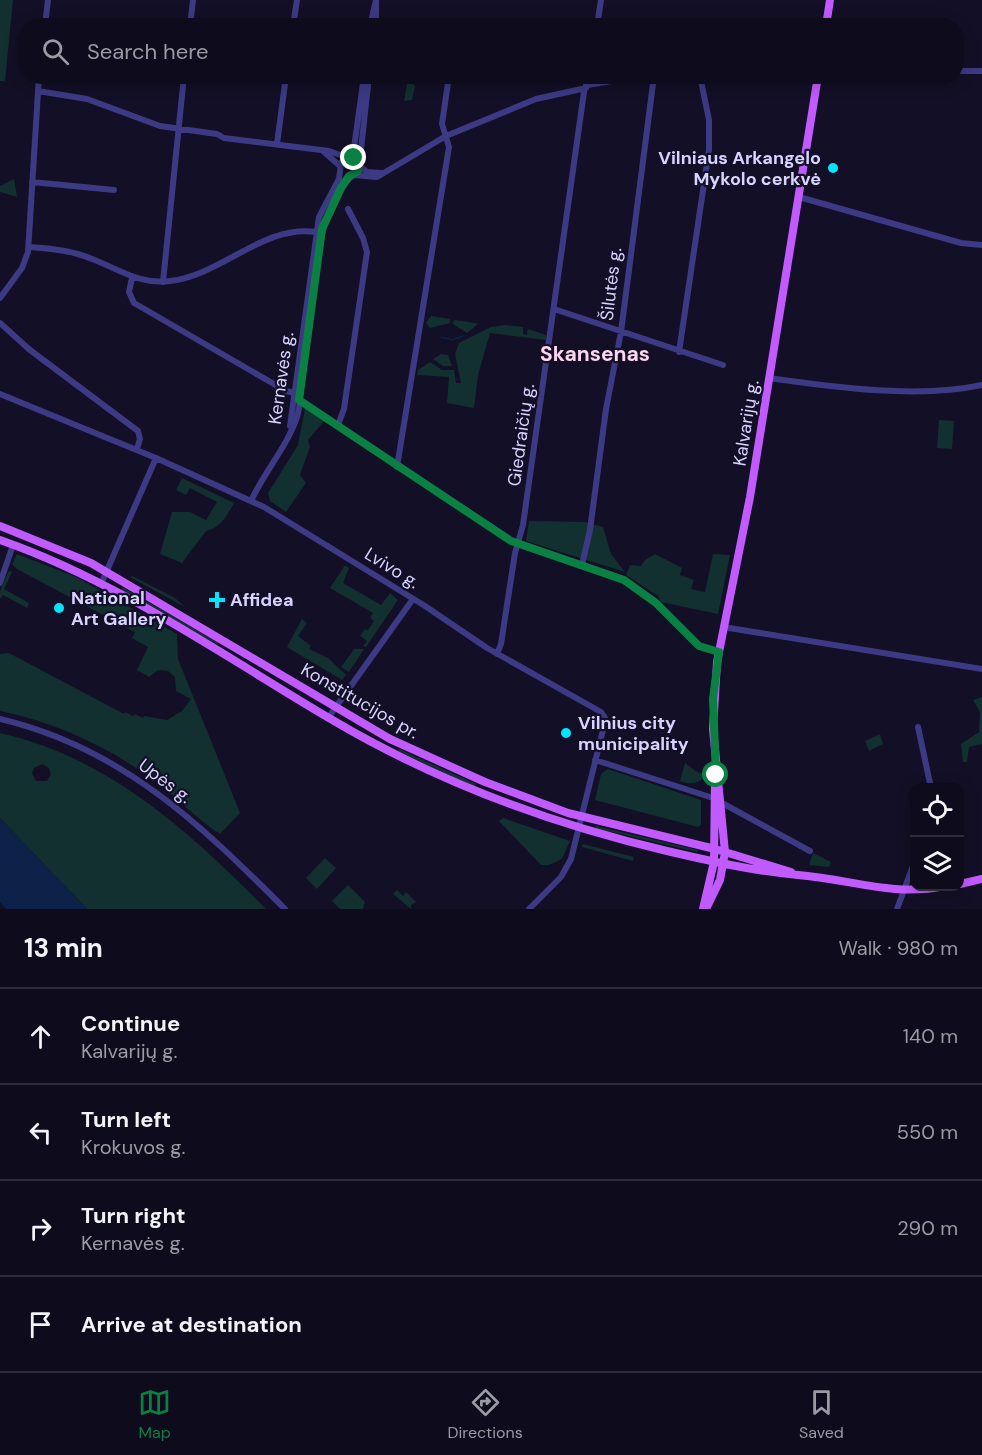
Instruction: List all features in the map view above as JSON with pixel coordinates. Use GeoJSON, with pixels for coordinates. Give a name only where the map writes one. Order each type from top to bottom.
{"type":"FeatureCollection","features":[{"type":"Feature","properties":{"kind":"main road"},"geometry":{"type":"LineString","coordinates":[[827,18],[830,0]]}},
{"type":"Feature","properties":{"kind":"main road","name":"Kalvarijų g."},"geometry":{"type":"LineString","coordinates":[[705,909],[715,849],[713,798],[716,775],[713,699],[719,652],[750,497],[817,84]]}},
{"type":"Feature","properties":{"kind":"main road","name":"Konstitucijos pr."},"geometry":{"type":"LineString","coordinates":[[0,526],[45,543],[107,572],[403,746],[457,770],[581,817],[715,849],[800,875]]}},
{"type":"Feature","properties":{"kind":"main road","name":"Konstitucijos pr."},"geometry":{"type":"LineString","coordinates":[[0,540],[101,584],[328,718],[433,773],[486,796],[579,829],[724,865],[800,875]]}},
{"type":"Feature","properties":{"kind":"main road","name":"Kalvarijų g."},"geometry":{"type":"LineString","coordinates":[[705,909],[712,902],[724,865],[722,803],[716,775]]}},
{"type":"Feature","properties":{"kind":"main road"},"geometry":{"type":"LineString","coordinates":[[800,875],[910,890]]}},
{"type":"Feature","properties":{"kind":"main road"},"geometry":{"type":"LineString","coordinates":[[964,883],[982,879]]}},
{"type":"Feature","properties":{"kind":"street"},"geometry":{"type":"LineString","coordinates":[[46,18],[48,0]]}},
{"type":"Feature","properties":{"kind":"street"},"geometry":{"type":"LineString","coordinates":[[191,18],[193,0]]}},
{"type":"Feature","properties":{"kind":"street"},"geometry":{"type":"LineString","coordinates":[[294,18],[297,0]]}},
{"type":"Feature","properties":{"kind":"street"},"geometry":{"type":"LineString","coordinates":[[372,18],[376,0]]}},
{"type":"Feature","properties":{"kind":"street"},"geometry":{"type":"LineString","coordinates":[[376,0],[376,18]]}},
{"type":"Feature","properties":{"kind":"street"},"geometry":{"type":"LineString","coordinates":[[598,18],[601,0]]}},
{"type":"Feature","properties":{"kind":"street"},"geometry":{"type":"LineString","coordinates":[[964,71],[982,71]]}},
{"type":"Feature","properties":{"kind":"street"},"geometry":{"type":"LineString","coordinates":[[0,298],[22,268],[29,247],[38,84]]}},
{"type":"Feature","properties":{"kind":"street"},"geometry":{"type":"LineString","coordinates":[[163,282],[183,84]]}},
{"type":"Feature","properties":{"kind":"street"},"geometry":{"type":"LineString","coordinates":[[277,144],[285,84]]}},
{"type":"Feature","properties":{"kind":"street","name":"Kernavės g."},"geometry":{"type":"LineString","coordinates":[[288,435],[296,393],[316,232],[321,210],[354,145],[363,84]]}},
{"type":"Feature","properties":{"kind":"street","name":"Kernavės g."},"geometry":{"type":"LineString","coordinates":[[288,435],[297,416],[320,237],[333,202],[359,163],[368,84]]}},
{"type":"Feature","properties":{"kind":"street"},"geometry":{"type":"LineString","coordinates":[[397,467],[449,147],[442,124],[448,84]]}},
{"type":"Feature","properties":{"kind":"street","name":"Giedraičių g."},"geometry":{"type":"LineString","coordinates":[[497,654],[501,644],[518,544],[588,84]]}},
{"type":"Feature","properties":{"kind":"street"},"geometry":{"type":"LineString","coordinates":[[323,151],[352,176],[372,178],[446,136],[536,99],[601,84]]}},
{"type":"Feature","properties":{"kind":"street","name":"Šilutės g."},"geometry":{"type":"LineString","coordinates":[[582,565],[591,521],[606,409],[621,332],[653,84]]}},
{"type":"Feature","properties":{"kind":"street"},"geometry":{"type":"LineString","coordinates":[[679,352],[709,150],[709,120],[702,84]]}},
{"type":"Feature","properties":{"kind":"street"},"geometry":{"type":"LineString","coordinates":[[38,91],[87,99],[142,121],[177,129],[217,134],[224,138],[323,151],[348,157],[359,163],[367,172],[382,173]]}},
{"type":"Feature","properties":{"kind":"street"},"geometry":{"type":"LineString","coordinates":[[32,182],[114,190]]}},
{"type":"Feature","properties":{"kind":"street"},"geometry":{"type":"LineString","coordinates":[[798,197],[960,243],[982,245]]}},
{"type":"Feature","properties":{"kind":"street"},"geometry":{"type":"LineString","coordinates":[[338,425],[344,409],[367,252],[363,238],[348,209]]}},
{"type":"Feature","properties":{"kind":"street"},"geometry":{"type":"LineString","coordinates":[[29,247],[86,257],[132,278],[163,282],[205,272],[284,232],[316,232]]}},
{"type":"Feature","properties":{"kind":"street"},"geometry":{"type":"LineString","coordinates":[[132,278],[129,292],[134,303],[286,391],[296,393]]}},
{"type":"Feature","properties":{"kind":"street"},"geometry":{"type":"LineString","coordinates":[[554,309],[723,365]]}},
{"type":"Feature","properties":{"kind":"street"},"geometry":{"type":"LineString","coordinates":[[0,323],[30,350],[138,431],[140,439],[136,450]]}},
{"type":"Feature","properties":{"kind":"street"},"geometry":{"type":"LineString","coordinates":[[769,378],[821,386],[948,391],[982,385]]}},
{"type":"Feature","properties":{"kind":"street","name":"Lvivo g."},"geometry":{"type":"LineString","coordinates":[[0,394],[156,458],[251,501],[413,599],[497,654],[604,715],[605,721],[596,760]]}},
{"type":"Feature","properties":{"kind":"street"},"geometry":{"type":"LineString","coordinates":[[299,400],[397,467],[518,544],[624,580],[656,603],[699,646],[719,652]]}},
{"type":"Feature","properties":{"kind":"street"},"geometry":{"type":"LineString","coordinates":[[251,501],[288,435]]}},
{"type":"Feature","properties":{"kind":"street"},"geometry":{"type":"LineString","coordinates":[[101,584],[156,458]]}},
{"type":"Feature","properties":{"kind":"street"},"geometry":{"type":"LineString","coordinates":[[0,583],[13,545]]}},
{"type":"Feature","properties":{"kind":"street"},"geometry":{"type":"LineString","coordinates":[[328,718],[413,599]]}},
{"type":"Feature","properties":{"kind":"street"},"geometry":{"type":"LineString","coordinates":[[723,627],[982,669]]}},
{"type":"Feature","properties":{"kind":"street","name":"Upės g."},"geometry":{"type":"LineString","coordinates":[[0,719],[72,742],[118,765],[216,842],[285,909]]}},
{"type":"Feature","properties":{"kind":"street"},"geometry":{"type":"LineString","coordinates":[[918,728],[930,783]]}},
{"type":"Feature","properties":{"kind":"street"},"geometry":{"type":"LineString","coordinates":[[529,909],[564,872],[579,829],[596,760],[713,798]]}},
{"type":"Feature","properties":{"kind":"street"},"geometry":{"type":"LineString","coordinates":[[722,803],[810,851]]}},
{"type":"Feature","properties":{"kind":"street"},"geometry":{"type":"LineString","coordinates":[[897,909],[910,876]]}},
{"type":"Feature","properties":{"kind":"green space"},"geometry":{"type":"Polygon","coordinates":[[[0,0],[13,0],[5,81],[0,81],[0,0]]]}},
{"type":"Feature","properties":{"kind":"green space"},"geometry":{"type":"Polygon","coordinates":[[[407,84],[413,84],[415,86],[412,100],[404,101],[407,84]]]}},
{"type":"Feature","properties":{"kind":"green space"},"geometry":{"type":"Polygon","coordinates":[[[14,179],[17,197],[0,192],[0,186],[14,179]]]}},
{"type":"Feature","properties":{"kind":"green space"},"geometry":{"type":"Polygon","coordinates":[[[431,316],[450,319],[450,323],[430,328],[426,323],[431,316]]]}},
{"type":"Feature","properties":{"kind":"green space"},"geometry":{"type":"Polygon","coordinates":[[[454,320],[478,324],[467,333],[453,324],[454,320]]]}},
{"type":"Feature","properties":{"kind":"green space"},"geometry":{"type":"Polygon","coordinates":[[[505,325],[523,327],[523,334],[527,335],[528,329],[546,335],[546,340],[490,333],[478,375],[474,408],[447,403],[449,377],[417,375],[418,370],[430,362],[442,370],[454,370],[456,383],[461,383],[455,354],[459,343],[491,327],[505,325]]]}},
{"type":"Feature","properties":{"kind":"green space"},"geometry":{"type":"Polygon","coordinates":[[[441,354],[448,355],[452,366],[443,366],[433,359],[441,354]]]}},
{"type":"Feature","properties":{"kind":"green space"},"geometry":{"type":"Polygon","coordinates":[[[305,408],[325,420],[308,440],[310,447],[300,475],[306,483],[286,512],[270,501],[268,493],[298,445],[305,408]]]}},
{"type":"Feature","properties":{"kind":"green space"},"geometry":{"type":"Polygon","coordinates":[[[939,420],[954,421],[952,449],[937,448],[939,420]]]}},
{"type":"Feature","properties":{"kind":"green space"},"geometry":{"type":"Polygon","coordinates":[[[182,478],[234,503],[216,527],[206,531],[182,563],[160,554],[172,512],[190,512],[206,520],[217,502],[190,488],[186,495],[176,490],[182,478]]]}},
{"type":"Feature","properties":{"kind":"green space"},"geometry":{"type":"Polygon","coordinates":[[[529,521],[585,522],[603,527],[611,554],[625,572],[526,541],[529,521]]]}},
{"type":"Feature","properties":{"kind":"green space"},"geometry":{"type":"Polygon","coordinates":[[[17,554],[76,577],[177,634],[178,659],[240,813],[220,834],[159,784],[103,748],[43,722],[0,711],[0,654],[9,653],[124,714],[125,712],[143,718],[144,716],[167,720],[182,711],[191,699],[176,691],[175,677],[168,671],[158,670],[149,677],[137,670],[148,647],[132,638],[135,632],[17,569],[12,564],[17,554]]]}},
{"type":"Feature","properties":{"kind":"green space"},"geometry":{"type":"Polygon","coordinates":[[[655,554],[682,568],[680,575],[694,580],[691,589],[705,592],[713,554],[730,555],[718,614],[661,602],[658,596],[626,575],[630,565],[641,566],[645,560],[655,554]]]}},
{"type":"Feature","properties":{"kind":"green space"},"geometry":{"type":"Polygon","coordinates":[[[345,565],[349,568],[343,583],[381,605],[390,593],[398,600],[366,647],[363,646],[367,641],[360,636],[374,621],[370,618],[373,613],[330,588],[345,565]]]}},
{"type":"Feature","properties":{"kind":"green space"},"geometry":{"type":"Polygon","coordinates":[[[9,571],[12,572],[4,589],[29,603],[27,608],[3,595],[0,599],[0,591],[9,571]]]}},
{"type":"Feature","properties":{"kind":"green space"},"geometry":{"type":"Polygon","coordinates":[[[130,577],[175,598],[185,607],[130,577]]]}},
{"type":"Feature","properties":{"kind":"green space"},"geometry":{"type":"Polygon","coordinates":[[[122,587],[219,643],[218,645],[121,590],[122,587]]]}},
{"type":"Feature","properties":{"kind":"green space"},"geometry":{"type":"Polygon","coordinates":[[[302,619],[307,623],[298,636],[311,646],[309,649],[328,658],[346,675],[342,680],[287,647],[302,619]]]}},
{"type":"Feature","properties":{"kind":"green space"},"geometry":{"type":"Polygon","coordinates":[[[354,649],[364,649],[349,672],[341,667],[354,649]]]}},
{"type":"Feature","properties":{"kind":"green space"},"geometry":{"type":"Polygon","coordinates":[[[982,697],[982,744],[969,747],[967,762],[963,762],[961,744],[979,732],[980,712],[973,700],[982,697]]]}},
{"type":"Feature","properties":{"kind":"green space"},"geometry":{"type":"Polygon","coordinates":[[[0,733],[39,744],[112,779],[145,801],[208,852],[266,909],[87,909],[0,818],[0,733]],[[42,764],[34,768],[32,773],[36,781],[47,781],[51,774],[49,768],[42,764]]]}},
{"type":"Feature","properties":{"kind":"green space"},"geometry":{"type":"Polygon","coordinates":[[[880,734],[883,744],[869,751],[865,741],[880,734]]]}},
{"type":"Feature","properties":{"kind":"green space"},"geometry":{"type":"Polygon","coordinates":[[[399,749],[476,784],[475,787],[398,751],[399,749]]]}},
{"type":"Feature","properties":{"kind":"green space"},"geometry":{"type":"Polygon","coordinates":[[[685,763],[697,772],[706,775],[695,783],[680,781],[685,763]]]}},
{"type":"Feature","properties":{"kind":"green space"},"geometry":{"type":"Polygon","coordinates":[[[608,769],[701,800],[701,825],[698,827],[595,800],[601,774],[608,769]]]}},
{"type":"Feature","properties":{"kind":"green space"},"geometry":{"type":"Polygon","coordinates":[[[503,818],[570,841],[562,859],[549,865],[541,865],[499,821],[503,818]]]}},
{"type":"Feature","properties":{"kind":"green space"},"geometry":{"type":"Polygon","coordinates":[[[596,826],[698,850],[697,852],[595,828],[596,826]]]}},
{"type":"Feature","properties":{"kind":"green space"},"geometry":{"type":"Polygon","coordinates":[[[583,844],[634,857],[633,861],[582,847],[583,844]]]}},
{"type":"Feature","properties":{"kind":"green space"},"geometry":{"type":"Polygon","coordinates":[[[813,853],[831,862],[829,867],[809,865],[813,853]]]}},
{"type":"Feature","properties":{"kind":"green space"},"geometry":{"type":"Polygon","coordinates":[[[325,858],[336,868],[317,889],[306,878],[325,858]]]}},
{"type":"Feature","properties":{"kind":"green space"},"geometry":{"type":"Polygon","coordinates":[[[348,885],[365,902],[363,909],[340,909],[332,901],[348,885]]]}},
{"type":"Feature","properties":{"kind":"green space"},"geometry":{"type":"Polygon","coordinates":[[[397,890],[403,896],[406,892],[416,902],[411,905],[411,909],[393,894],[397,890]]]}},
{"type":"Feature","properties":{"kind":"water"},"geometry":{"type":"Polygon","coordinates":[[[0,818],[87,909],[6,909],[0,902],[0,818]]]}},
{"type":"Feature","properties":{"kind":"waterway"},"geometry":{"type":"LineString","coordinates":[[441,337],[452,340],[463,336]]}},
{"type":"Feature","properties":{"kind":"place","name":"Vilniaus Arkangelo Mykolo cerkvė"},"geometry":{"type":"Point","coordinates":[833,168]}},
{"type":"Feature","properties":{"kind":"place","name":"Affidea"},"geometry":{"type":"Point","coordinates":[217,600]}},
{"type":"Feature","properties":{"kind":"place","name":"National Art Gallery"},"geometry":{"type":"Point","coordinates":[59,608]}},
{"type":"Feature","properties":{"kind":"place","name":"Vilnius city municipality"},"geometry":{"type":"Point","coordinates":[566,733]}},
{"type":"Feature","properties":{"kind":"district","name":"Skansenas"},"geometry":{"type":"Point","coordinates":[595,354]}},
{"type":"Feature","properties":{"kind":"route"},"geometry":{"type":"LineString","coordinates":[[354,158],[359,163],[358,171],[349,176],[341,188],[322,229],[299,400],[420,483],[511,541],[624,580],[656,603],[699,646],[719,652],[713,699],[716,775]]}}]}
